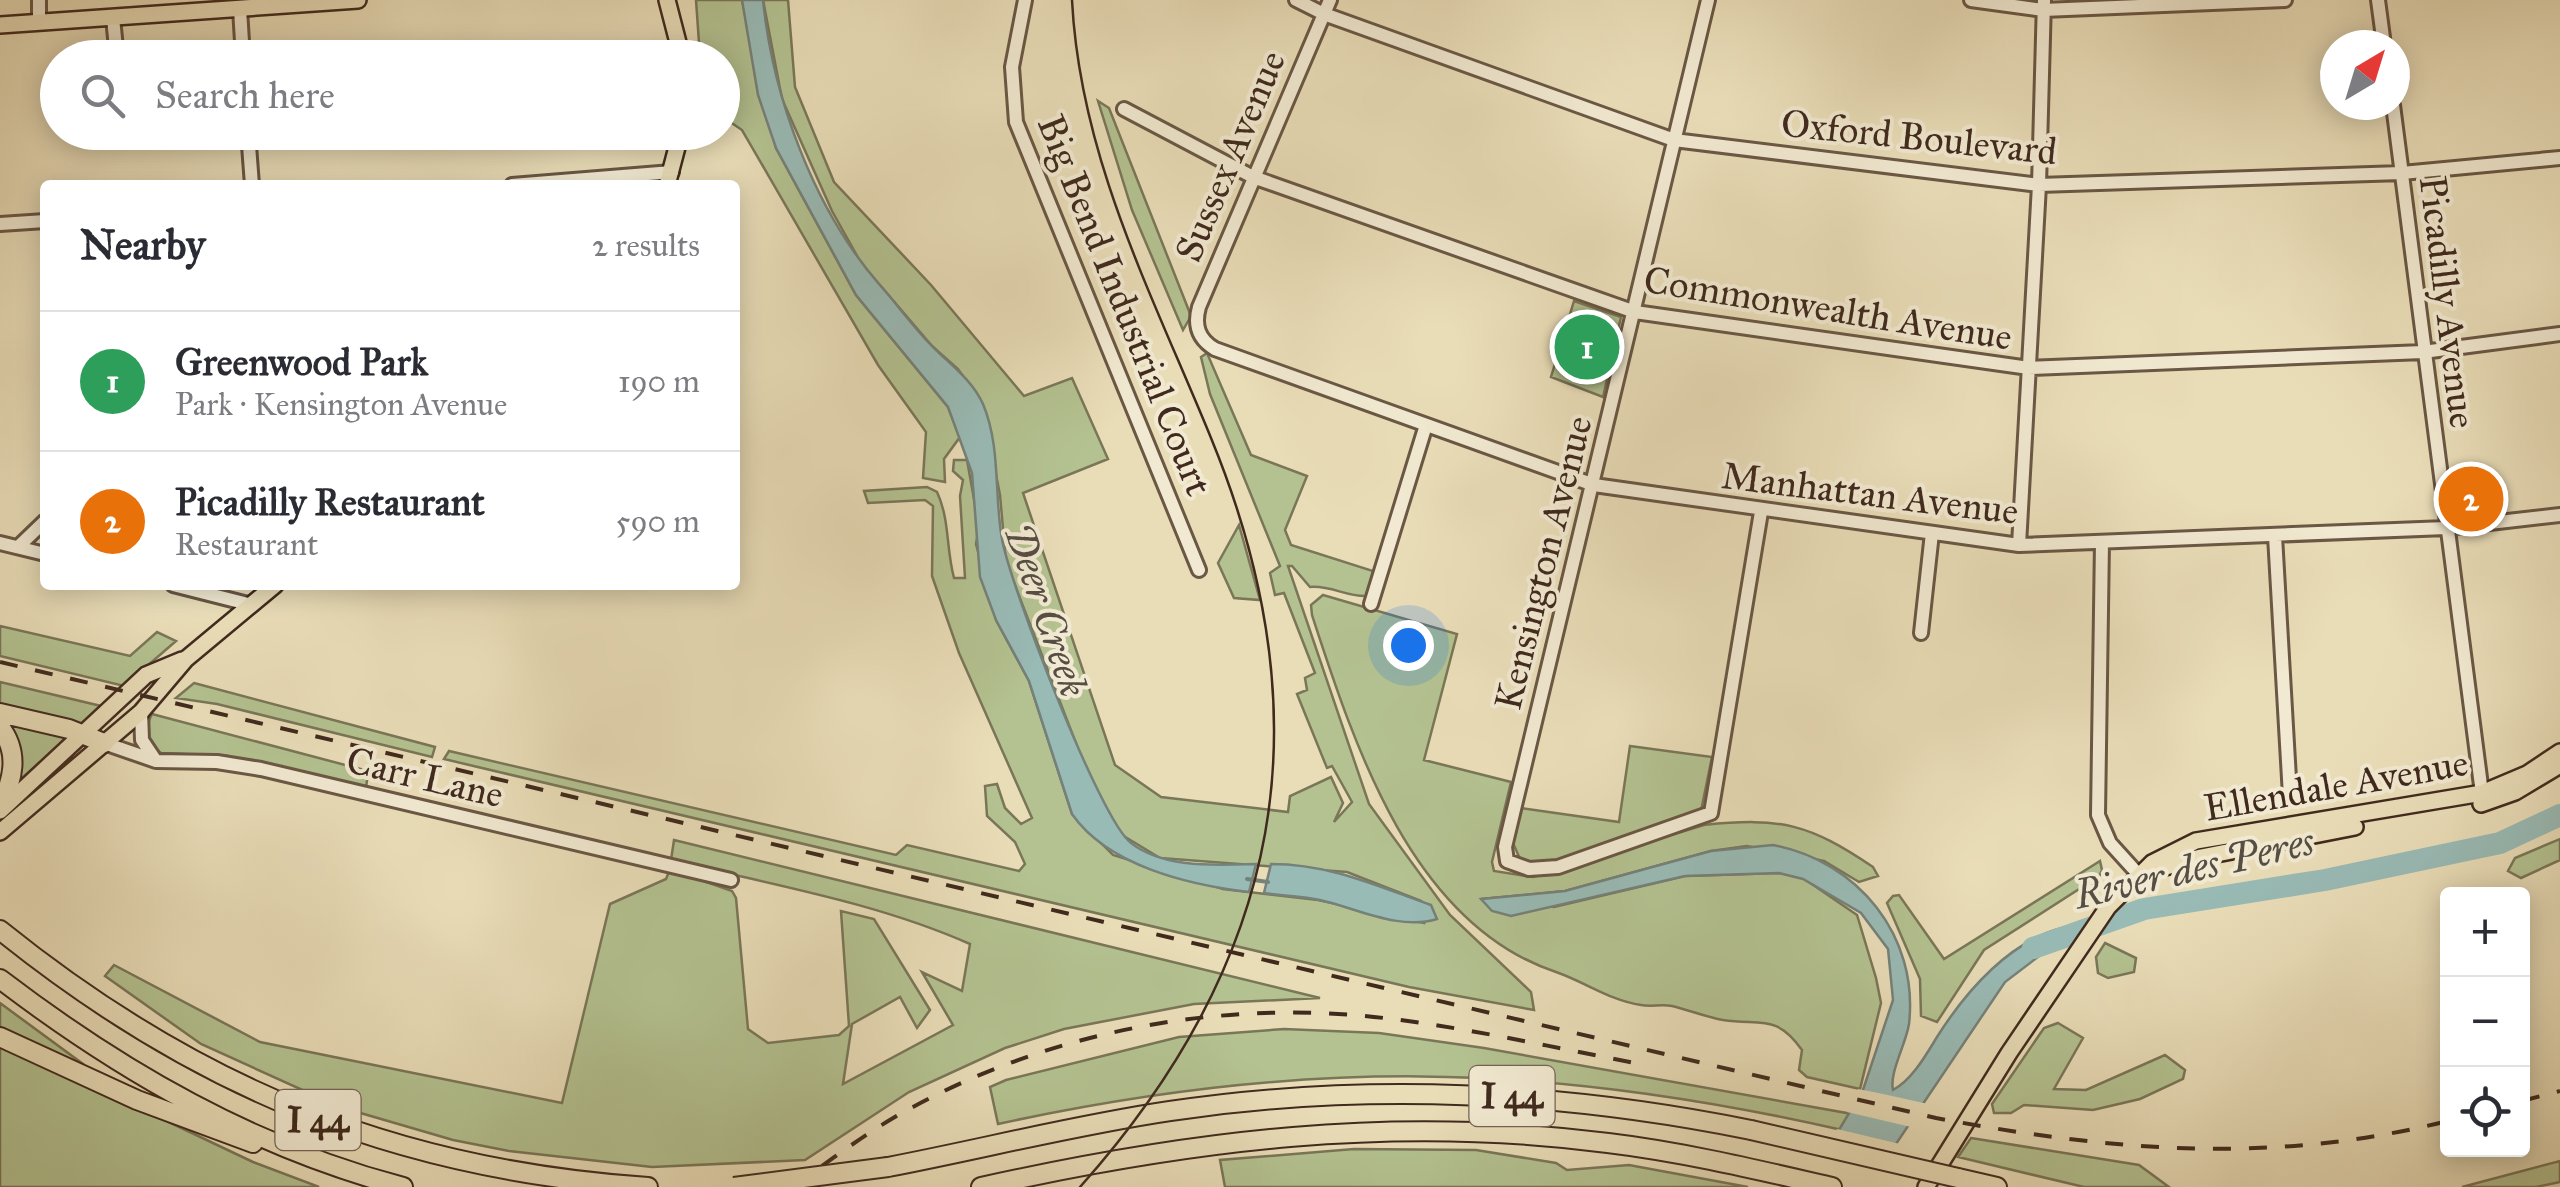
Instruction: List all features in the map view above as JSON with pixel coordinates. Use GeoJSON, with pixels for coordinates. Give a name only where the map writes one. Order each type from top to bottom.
{"type":"FeatureCollection","features":[{"type":"Feature","properties":{"kind":"highway"},"geometry":{"type":"LineString","coordinates":[[0,713],[104,743]]}},
{"type":"Feature","properties":{"kind":"highway"},"geometry":{"type":"LineString","coordinates":[[0,726],[13,752],[13,770],[0,809]]}},
{"type":"Feature","properties":{"kind":"highway","name":"I 44"},"geometry":{"type":"LineString","coordinates":[[0,930],[93,1002],[148,1038],[236,1085],[329,1124],[454,1162],[584,1183],[648,1187]]}},
{"type":"Feature","properties":{"kind":"highway","name":"I 44"},"geometry":{"type":"LineString","coordinates":[[0,979],[101,1052],[160,1088],[318,1160],[403,1187]]}},
{"type":"Feature","properties":{"kind":"highway"},"geometry":{"type":"LineString","coordinates":[[0,1037],[224,1136],[318,1160]]}},
{"type":"Feature","properties":{"kind":"highway","name":"I 44"},"geometry":{"type":"LineString","coordinates":[[734,1187],[888,1167],[1114,1120],[1270,1099],[1354,1093],[1504,1096],[1620,1106],[1751,1130],[1997,1187]]}},
{"type":"Feature","properties":{"kind":"highway","name":"I 44"},"geometry":{"type":"LineString","coordinates":[[981,1187],[1206,1143],[1432,1130],[1610,1143],[1832,1187]]}},
{"type":"Feature","properties":{"kind":"main road"},"geometry":{"type":"LineString","coordinates":[[0,26],[358,0]]}},
{"type":"Feature","properties":{"kind":"main road"},"geometry":{"type":"LineString","coordinates":[[667,0],[677,40]]}},
{"type":"Feature","properties":{"kind":"main road"},"geometry":{"type":"LineString","coordinates":[[670,178],[677,150]]}},
{"type":"Feature","properties":{"kind":"main road"},"geometry":{"type":"LineString","coordinates":[[0,832],[141,712],[186,659],[269,590]]}},
{"type":"Feature","properties":{"kind":"main road"},"geometry":{"type":"LineString","coordinates":[[0,809],[86,735],[146,675],[186,659]]}},
{"type":"Feature","properties":{"kind":"main road","name":"Ellendale Avenue"},"geometry":{"type":"LineString","coordinates":[[2482,798],[2560,752]]}},
{"type":"Feature","properties":{"kind":"main road","name":"Ellendale Avenue"},"geometry":{"type":"LineString","coordinates":[[2138,876],[2200,857],[2514,792],[2560,765]]}},
{"type":"Feature","properties":{"kind":"main road"},"geometry":{"type":"LineString","coordinates":[[1926,1187],[2108,907],[2138,876]]}},
{"type":"Feature","properties":{"kind":"street"},"geometry":{"type":"LineString","coordinates":[[39,0],[39,22]]}},
{"type":"Feature","properties":{"kind":"street","name":"Big Bend Industrial Court"},"geometry":{"type":"LineString","coordinates":[[1026,0],[1012,67],[1016,122],[1199,570]]}},
{"type":"Feature","properties":{"kind":"street","name":"Oxford Boulevard"},"geometry":{"type":"LineString","coordinates":[[1296,0],[1324,14],[1674,140],[2039,185],[2402,173],[2560,158]]}},
{"type":"Feature","properties":{"kind":"street","name":"Sussex Avenue"},"geometry":{"type":"LineString","coordinates":[[1200,337],[1196,324],[1198,307],[1330,0]]}},
{"type":"Feature","properties":{"kind":"street","name":"Kensington Avenue"},"geometry":{"type":"LineString","coordinates":[[1708,0],[1504,847],[1507,862],[1520,868],[1558,866],[1711,813],[1761,512]]}},
{"type":"Feature","properties":{"kind":"street"},"geometry":{"type":"LineString","coordinates":[[1971,0],[2043,5],[2285,0]]}},
{"type":"Feature","properties":{"kind":"street"},"geometry":{"type":"LineString","coordinates":[[2378,0],[2382,30]]}},
{"type":"Feature","properties":{"kind":"street"},"geometry":{"type":"LineString","coordinates":[[2019,545],[2039,185],[2043,5]]}},
{"type":"Feature","properties":{"kind":"street"},"geometry":{"type":"LineString","coordinates":[[240,9],[242,40]]}},
{"type":"Feature","properties":{"kind":"street"},"geometry":{"type":"LineString","coordinates":[[113,18],[115,40]]}},
{"type":"Feature","properties":{"kind":"street","name":"Commonwealth Avenue"},"geometry":{"type":"LineString","coordinates":[[1124,109],[1253,177],[1635,312],[2028,368],[2423,352],[2560,334]]}},
{"type":"Feature","properties":{"kind":"street","name":"Picadilly Avenue"},"geometry":{"type":"LineString","coordinates":[[2395,120],[2482,798]]}},
{"type":"Feature","properties":{"kind":"street"},"geometry":{"type":"LineString","coordinates":[[249,150],[252,180]]}},
{"type":"Feature","properties":{"kind":"street"},"geometry":{"type":"LineString","coordinates":[[625,180],[670,178]]}},
{"type":"Feature","properties":{"kind":"street"},"geometry":{"type":"LineString","coordinates":[[0,224],[40,220]]}},
{"type":"Feature","properties":{"kind":"street","name":"Manhattan Avenue"},"geometry":{"type":"LineString","coordinates":[[1200,337],[1215,349],[1594,486],[1761,512],[2019,545],[2446,528],[2560,514]]}},
{"type":"Feature","properties":{"kind":"street"},"geometry":{"type":"LineString","coordinates":[[1371,604],[1426,425]]}},
{"type":"Feature","properties":{"kind":"street"},"geometry":{"type":"LineString","coordinates":[[18,547],[40,526]]}},
{"type":"Feature","properties":{"kind":"street"},"geometry":{"type":"LineString","coordinates":[[1921,633],[1932,532]]}},
{"type":"Feature","properties":{"kind":"street"},"geometry":{"type":"LineString","coordinates":[[2275,536],[2290,796]]}},
{"type":"Feature","properties":{"kind":"street"},"geometry":{"type":"LineString","coordinates":[[0,542],[40,553]]}},
{"type":"Feature","properties":{"kind":"street"},"geometry":{"type":"LineString","coordinates":[[2102,542],[2098,815],[2110,843],[2138,876]]}},
{"type":"Feature","properties":{"kind":"street"},"geometry":{"type":"LineString","coordinates":[[193,590],[252,605]]}},
{"type":"Feature","properties":{"kind":"street"},"geometry":{"type":"LineString","coordinates":[[141,712],[142,740],[156,761]]}},
{"type":"Feature","properties":{"kind":"street","name":"Carr Lane"},"geometry":{"type":"LineString","coordinates":[[104,743],[156,761],[217,762],[261,769],[732,880]]}},
{"type":"Feature","properties":{"kind":"green space"},"geometry":{"type":"Polygon","coordinates":[[[696,0],[742,0],[776,148],[856,295],[948,407],[960,437],[944,459],[945,482],[923,478],[926,432],[878,365],[740,129],[740,40],[699,40],[696,0]]]}},
{"type":"Feature","properties":{"kind":"green space"},"geometry":{"type":"Polygon","coordinates":[[[763,0],[788,0],[795,87],[834,182],[931,285],[1024,396],[1072,378],[1108,459],[1023,493],[1115,765],[1161,797],[1288,812],[1290,796],[1331,777],[1343,803],[1334,822],[1352,802],[1332,766],[1327,768],[1297,694],[1307,690],[1305,678],[1315,673],[1284,593],[1275,595],[1270,573],[1280,566],[1210,394],[1201,357],[1207,353],[1251,455],[1307,476],[1285,530],[1291,545],[1373,571],[1367,596],[1359,596],[1310,587],[1288,566],[1369,804],[1450,915],[1531,992],[1534,1010],[1409,987],[444,759],[449,751],[896,855],[907,845],[1019,871],[1025,864],[1015,842],[987,816],[985,786],[997,784],[1005,808],[1021,824],[1032,818],[959,653],[932,576],[933,506],[925,500],[868,503],[864,491],[927,487],[937,492],[954,578],[965,578],[960,496],[963,480],[953,471],[954,460],[967,460],[979,527],[976,544],[996,620],[1029,681],[1072,814],[1113,855],[1223,889],[1318,900],[1424,923],[1421,901],[1347,872],[1160,858],[1122,835],[1102,806],[1006,562],[1000,495],[982,403],[958,369],[932,346],[861,263],[832,211],[782,99],[763,0]]]}},
{"type":"Feature","properties":{"kind":"green space"},"geometry":{"type":"Polygon","coordinates":[[[1098,101],[1109,108],[1191,316],[1183,330],[1132,210],[1098,101]]]}},
{"type":"Feature","properties":{"kind":"green space"},"geometry":{"type":"Polygon","coordinates":[[[1574,301],[1621,317],[1603,397],[1551,377],[1574,301]]]}},
{"type":"Feature","properties":{"kind":"green space"},"geometry":{"type":"Polygon","coordinates":[[[1239,525],[1260,600],[1234,598],[1218,563],[1239,525]]]}},
{"type":"Feature","properties":{"kind":"green space"},"geometry":{"type":"Polygon","coordinates":[[[1323,595],[1457,634],[1424,760],[1511,782],[1492,862],[1494,871],[1533,877],[1704,825],[1754,822],[1812,833],[1873,867],[1878,876],[1859,882],[1824,861],[1747,846],[1711,851],[1565,891],[1481,899],[1554,907],[1685,876],[1779,873],[1803,878],[1857,915],[1876,978],[1881,1003],[1860,1089],[1807,1077],[1799,1070],[1802,1050],[1775,1026],[1619,1000],[1506,948],[1463,915],[1427,873],[1396,825],[1370,773],[1312,615],[1311,605],[1323,595]]]}},
{"type":"Feature","properties":{"kind":"green space"},"geometry":{"type":"Polygon","coordinates":[[[0,626],[130,656],[157,632],[176,641],[124,686],[0,656],[0,626]]]}},
{"type":"Feature","properties":{"kind":"green space"},"geometry":{"type":"Polygon","coordinates":[[[0,682],[101,706],[79,726],[0,707],[0,682]]]}},
{"type":"Feature","properties":{"kind":"green space"},"geometry":{"type":"Polygon","coordinates":[[[194,683],[435,747],[432,757],[217,704],[176,698],[194,683]]]}},
{"type":"Feature","properties":{"kind":"green space"},"geometry":{"type":"Polygon","coordinates":[[[152,714],[368,771],[366,789],[228,756],[161,753],[148,736],[152,714]]]}},
{"type":"Feature","properties":{"kind":"green space"},"geometry":{"type":"Polygon","coordinates":[[[1,720],[69,736],[17,783],[19,753],[1,720]]]}},
{"type":"Feature","properties":{"kind":"green space"},"geometry":{"type":"Polygon","coordinates":[[[1630,746],[1712,757],[1701,811],[1582,855],[1535,863],[1520,859],[1513,843],[1521,808],[1619,822],[1630,746]]]}},
{"type":"Feature","properties":{"kind":"green space"},"geometry":{"type":"Polygon","coordinates":[[[2560,839],[2560,860],[2521,878],[2508,871],[2515,858],[2560,839]]]}},
{"type":"Feature","properties":{"kind":"green space"},"geometry":{"type":"Polygon","coordinates":[[[674,840],[1320,998],[1194,1004],[1064,1029],[1005,1048],[909,1092],[805,1160],[652,1167],[509,1151],[453,1140],[340,1107],[201,1044],[105,976],[114,965],[260,1042],[562,1103],[610,904],[666,879],[670,869],[732,891],[736,898],[748,1029],[768,1043],[839,1035],[849,1026],[841,911],[874,919],[930,1010],[917,1028],[900,997],[852,1024],[843,1084],[953,1025],[922,972],[962,991],[970,944],[860,906],[671,860],[674,840]]]}},
{"type":"Feature","properties":{"kind":"green space"},"geometry":{"type":"Polygon","coordinates":[[[2100,861],[2102,870],[2096,884],[2087,884],[1984,950],[1937,1022],[1921,1016],[1920,979],[1887,903],[1893,896],[1899,895],[1944,959],[2100,861]]]}},
{"type":"Feature","properties":{"kind":"green space"},"geometry":{"type":"Polygon","coordinates":[[[2105,943],[2136,958],[2134,972],[2108,978],[2098,973],[2096,957],[2105,943]]]}},
{"type":"Feature","properties":{"kind":"green space"},"geometry":{"type":"Polygon","coordinates":[[[0,1003],[83,1064],[81,1068],[0,1030],[0,1003]]]}},
{"type":"Feature","properties":{"kind":"green space"},"geometry":{"type":"Polygon","coordinates":[[[2058,1023],[2083,1038],[2054,1089],[2086,1090],[2165,1055],[2185,1070],[2183,1079],[2140,1099],[2093,1110],[2024,1105],[2011,1113],[1994,1113],[1992,1104],[2044,1028],[2058,1023]]]}},
{"type":"Feature","properties":{"kind":"green space"},"geometry":{"type":"Polygon","coordinates":[[[1284,1029],[1379,1033],[1484,1048],[1852,1114],[1842,1130],[1731,1107],[1625,1091],[1522,1080],[1420,1076],[1215,1087],[1109,1102],[998,1124],[990,1087],[1006,1080],[1179,1037],[1284,1029]]]}},
{"type":"Feature","properties":{"kind":"green space"},"geometry":{"type":"Polygon","coordinates":[[[0,1042],[253,1162],[319,1187],[0,1187],[0,1042]]]}},
{"type":"Feature","properties":{"kind":"green space"},"geometry":{"type":"Polygon","coordinates":[[[1971,1138],[2139,1165],[2169,1187],[2084,1187],[1958,1157],[1971,1138]]]}},
{"type":"Feature","properties":{"kind":"green space"},"geometry":{"type":"Polygon","coordinates":[[[1354,1149],[1476,1150],[1556,1163],[1567,1170],[1629,1165],[1748,1187],[1225,1187],[1220,1160],[1354,1149]]]}},
{"type":"Feature","properties":{"kind":"green space"},"geometry":{"type":"Polygon","coordinates":[[[2560,1161],[2560,1182],[2536,1187],[2462,1187],[2560,1161]]]}},
{"type":"Feature","properties":{"kind":"water"},"geometry":{"type":"Polygon","coordinates":[[[742,0],[763,0],[787,113],[800,151],[835,222],[879,284],[926,340],[967,380],[983,404],[995,454],[1002,539],[1009,564],[1058,700],[1117,825],[1131,843],[1159,857],[1191,864],[1256,864],[1249,892],[1176,878],[1128,860],[1087,832],[1072,814],[1029,681],[996,620],[980,577],[972,473],[948,407],[856,295],[776,148],[758,95],[742,0]]]}},
{"type":"Feature","properties":{"kind":"water"},"geometry":{"type":"Polygon","coordinates":[[[1773,845],[1832,867],[1877,907],[1893,933],[1910,992],[1909,1024],[1893,1075],[1893,1090],[1912,1074],[1962,1002],[1992,969],[2027,943],[2066,927],[2055,944],[2005,982],[1867,1187],[1819,1163],[1863,1090],[1893,1000],[1888,949],[1861,913],[1803,879],[1779,873],[1685,876],[1511,916],[1492,911],[1481,899],[1565,891],[1711,851],[1773,845]]]}},
{"type":"Feature","properties":{"kind":"water"},"geometry":{"type":"Polygon","coordinates":[[[1271,864],[1313,868],[1372,884],[1431,905],[1437,919],[1393,920],[1320,900],[1264,893],[1271,864]]]}},
{"type":"Feature","properties":{"kind":"pier"},"geometry":{"type":"Polygon","coordinates":[[[1858,1089],[1928,1104],[1911,1127],[1847,1112],[1858,1089]]]}},
{"type":"Feature","properties":{"kind":"pier"},"geometry":{"type":"Polygon","coordinates":[[[1837,1129],[1900,1144],[1873,1187],[1780,1187],[1815,1159],[1837,1129]]]}},
{"type":"Feature","properties":{"kind":"waterway","name":"River des Peres"},"geometry":{"type":"LineString","coordinates":[[2033,948],[2144,909],[2325,880],[2500,843],[2560,815]]}},
{"type":"Feature","properties":{"kind":"waterway","name":"Deer Creek"},"geometry":{"type":"LineString","coordinates":[[1247,879],[1268,882]]}},
{"type":"Feature","properties":{"kind":"tram line"},"geometry":{"type":"LineString","coordinates":[[1072,0],[1078,58],[1104,170],[1143,278],[1211,438],[1247,542],[1268,642],[1274,739],[1265,833],[1241,925],[1202,1014],[1149,1101],[1080,1187]]}},
{"type":"Feature","properties":{"kind":"railway"},"geometry":{"type":"LineString","coordinates":[[0,662],[1936,1118],[2066,1139],[2192,1148],[2318,1144],[2440,1123]]}},
{"type":"Feature","properties":{"kind":"railway"},"geometry":{"type":"LineString","coordinates":[[793,1187],[882,1125],[967,1080],[1082,1040],[1142,1026],[1263,1013],[1324,1013],[1417,1022],[1646,1065]]}},
{"type":"Feature","properties":{"kind":"railway"},"geometry":{"type":"LineString","coordinates":[[2530,1099],[2560,1091]]}},
{"type":"Feature","properties":{"kind":"place","name":"Greenwood Park"},"geometry":{"type":"Point","coordinates":[1587,347]}},
{"type":"Feature","properties":{"kind":"place","name":"Picadilly Restaurant"},"geometry":{"type":"Point","coordinates":[2471,499]}}]}
